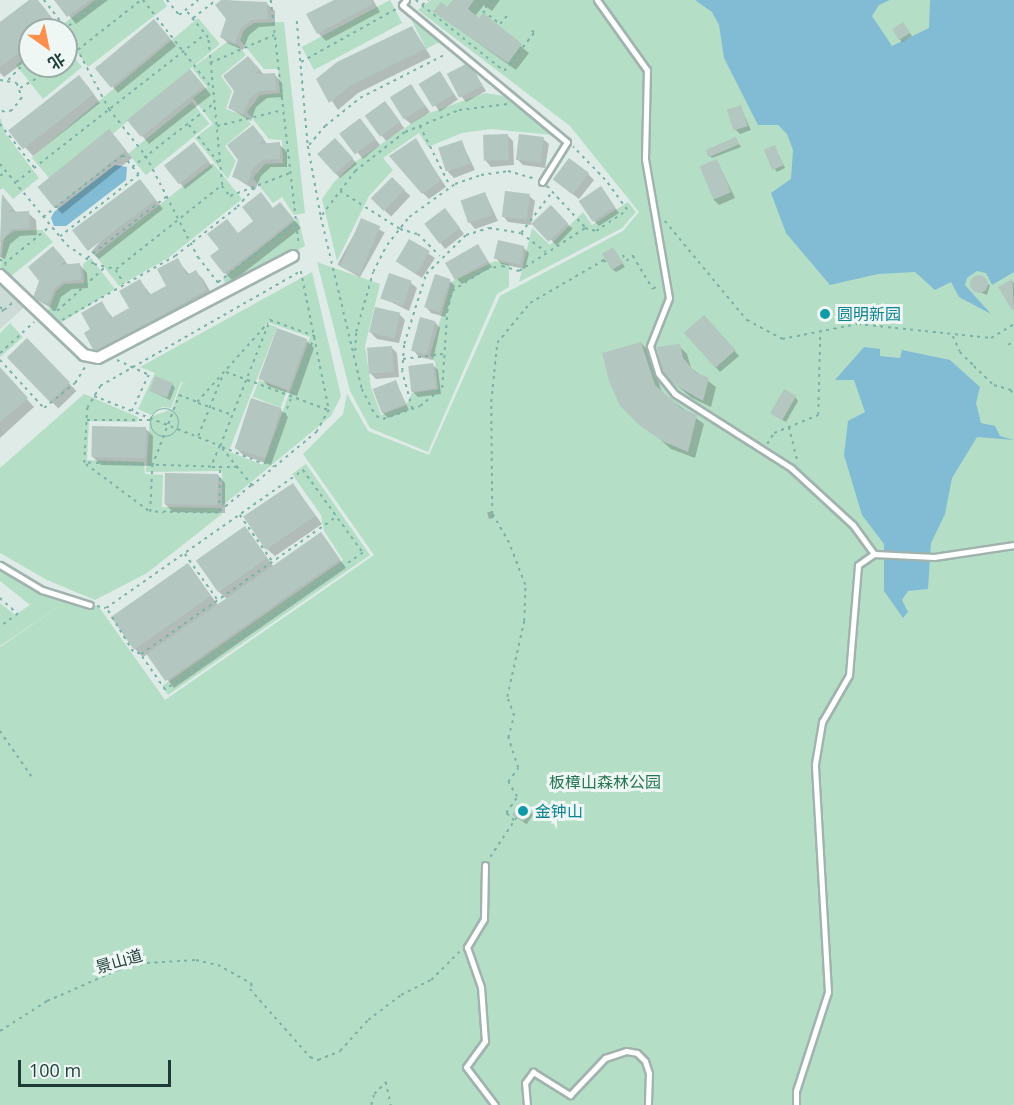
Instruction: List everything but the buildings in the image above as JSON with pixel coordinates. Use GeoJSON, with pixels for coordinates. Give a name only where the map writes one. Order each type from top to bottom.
{"type":"FeatureCollection","features":[{"type":"Feature","properties":{"kind":"street"},"geometry":{"type":"LineString","coordinates":[[5,273],[47,311],[54,324],[84,355],[98,358],[221,287],[292,256]]}},
{"type":"Feature","properties":{"kind":"lane"},"geometry":{"type":"LineString","coordinates":[[597,0],[647,70],[645,159],[669,298],[650,346],[658,373],[675,394],[802,478],[853,525],[874,554]]}},
{"type":"Feature","properties":{"kind":"lane"},"geometry":{"type":"LineString","coordinates":[[404,3],[567,142],[542,182]]}},
{"type":"Feature","properties":{"kind":"lane"},"geometry":{"type":"LineString","coordinates":[[796,1105],[796,1091],[828,992],[815,764],[822,722],[849,675],[858,565],[874,554],[934,557],[1014,545]]}},
{"type":"Feature","properties":{"kind":"lane"},"geometry":{"type":"LineString","coordinates":[[0,565],[42,590],[90,605]]}},
{"type":"Feature","properties":{"kind":"lane"},"geometry":{"type":"LineString","coordinates":[[485,865],[484,919],[467,947],[481,987],[485,1028],[481,1049],[466,1067],[495,1105]]}},
{"type":"Feature","properties":{"kind":"lane"},"geometry":{"type":"LineString","coordinates":[[527,1105],[525,1083],[533,1072],[570,1095],[605,1058],[626,1051],[637,1053],[645,1062],[649,1073],[648,1105]]}},
{"type":"Feature","properties":{"kind":"path"},"geometry":{"type":"LineString","coordinates":[[44,0],[56,18]]}},
{"type":"Feature","properties":{"kind":"path"},"geometry":{"type":"LineString","coordinates":[[78,18],[102,0]]}},
{"type":"Feature","properties":{"kind":"path"},"geometry":{"type":"LineString","coordinates":[[213,89],[142,0],[78,50],[109,109],[146,156],[191,244],[221,287],[296,223]]}},
{"type":"Feature","properties":{"kind":"path"},"geometry":{"type":"LineString","coordinates":[[167,0],[179,15],[198,0]]}},
{"type":"Feature","properties":{"kind":"path"},"geometry":{"type":"LineString","coordinates":[[192,19],[216,0]]}},
{"type":"Feature","properties":{"kind":"path"},"geometry":{"type":"LineString","coordinates":[[271,0],[299,251],[292,256]]}},
{"type":"Feature","properties":{"kind":"path"},"geometry":{"type":"LineString","coordinates":[[416,0],[504,71],[534,33],[529,29]]}},
{"type":"Feature","properties":{"kind":"path"},"geometry":{"type":"LineString","coordinates":[[422,5],[428,0]]}},
{"type":"Feature","properties":{"kind":"path"},"geometry":{"type":"LineString","coordinates":[[492,0],[483,11],[500,24],[509,13]]}},
{"type":"Feature","properties":{"kind":"path"},"geometry":{"type":"LineString","coordinates":[[301,62],[404,3]]}},
{"type":"Feature","properties":{"kind":"path"},"geometry":{"type":"LineString","coordinates":[[185,10],[205,34],[222,185],[230,196],[290,173]]}},
{"type":"Feature","properties":{"kind":"path"},"geometry":{"type":"LineString","coordinates":[[297,21],[308,146],[321,216],[362,389],[376,416],[383,419],[412,409],[442,388],[452,291],[486,269],[502,267],[519,271],[585,228]]}},
{"type":"Feature","properties":{"kind":"path"},"geometry":{"type":"LineString","coordinates":[[15,183],[205,34]]}},
{"type":"Feature","properties":{"kind":"path"},"geometry":{"type":"LineString","coordinates":[[210,63],[275,34]]}},
{"type":"Feature","properties":{"kind":"path"},"geometry":{"type":"LineString","coordinates":[[308,146],[325,126],[360,98],[458,48]]}},
{"type":"Feature","properties":{"kind":"path"},"geometry":{"type":"LineString","coordinates":[[8,80],[18,70]]}},
{"type":"Feature","properties":{"kind":"path"},"geometry":{"type":"LineString","coordinates":[[20,88],[37,78]]}},
{"type":"Feature","properties":{"kind":"path"},"geometry":{"type":"LineString","coordinates":[[0,80],[8,80],[20,88],[22,99],[17,108],[0,112]]}},
{"type":"Feature","properties":{"kind":"path"},"geometry":{"type":"LineString","coordinates":[[132,167],[214,103]]}},
{"type":"Feature","properties":{"kind":"path"},"geometry":{"type":"LineString","coordinates":[[321,216],[338,190],[378,152],[420,125],[483,104],[524,104]]}},
{"type":"Feature","properties":{"kind":"path"},"geometry":{"type":"LineString","coordinates":[[216,126],[284,110]]}},
{"type":"Feature","properties":{"kind":"path"},"geometry":{"type":"LineString","coordinates":[[188,123],[220,164]]}},
{"type":"Feature","properties":{"kind":"path"},"geometry":{"type":"LineString","coordinates":[[0,124],[34,167]]}},
{"type":"Feature","properties":{"kind":"path"},"geometry":{"type":"LineString","coordinates":[[420,125],[451,187]]}},
{"type":"Feature","properties":{"kind":"path"},"geometry":{"type":"LineString","coordinates":[[355,354],[356,332],[373,272],[409,217],[451,187],[481,175],[508,171],[528,173],[553,191],[585,228],[596,231],[627,210],[605,180],[567,142]]}},
{"type":"Feature","properties":{"kind":"path"},"geometry":{"type":"LineString","coordinates":[[43,218],[123,155],[139,175],[59,237]]}},
{"type":"Feature","properties":{"kind":"path"},"geometry":{"type":"LineString","coordinates":[[0,164],[59,237],[87,259],[116,269],[125,285]]}},
{"type":"Feature","properties":{"kind":"path"},"geometry":{"type":"LineString","coordinates":[[0,176],[6,171]]}},
{"type":"Feature","properties":{"kind":"path"},"geometry":{"type":"LineString","coordinates":[[116,269],[222,185]]}},
{"type":"Feature","properties":{"kind":"path"},"geometry":{"type":"LineString","coordinates":[[54,324],[125,285],[191,244],[237,207],[255,186]]}},
{"type":"Feature","properties":{"kind":"path"},"geometry":{"type":"LineString","coordinates":[[338,190],[400,229],[418,234],[441,257]]}},
{"type":"Feature","properties":{"kind":"path"},"geometry":{"type":"LineString","coordinates":[[521,232],[553,191]]}},
{"type":"Feature","properties":{"kind":"path"},"geometry":{"type":"LineString","coordinates":[[87,259],[167,196]]}},
{"type":"Feature","properties":{"kind":"path"},"geometry":{"type":"LineString","coordinates":[[663,218],[727,300],[757,327],[782,339],[858,324],[991,338],[1014,324]]}},
{"type":"Feature","properties":{"kind":"path"},"geometry":{"type":"LineString","coordinates":[[4,264],[50,227]]}},
{"type":"Feature","properties":{"kind":"path"},"geometry":{"type":"LineString","coordinates":[[412,409],[403,360],[418,293],[426,274],[466,235],[489,228],[521,232],[547,253]]}},
{"type":"Feature","properties":{"kind":"path"},"geometry":{"type":"LineString","coordinates":[[622,255],[626,261],[633,256],[653,289],[666,274]]}},
{"type":"Feature","properties":{"kind":"path"},"geometry":{"type":"LineString","coordinates":[[0,259],[4,264],[5,273]]}},
{"type":"Feature","properties":{"kind":"path"},"geometry":{"type":"LineString","coordinates":[[514,821],[506,813],[517,796],[508,782],[518,768],[508,738],[514,716],[507,697],[524,621],[525,585],[509,543],[492,514],[491,402],[497,343],[530,303],[604,260],[607,264]]}},
{"type":"Feature","properties":{"kind":"path"},"geometry":{"type":"LineString","coordinates":[[0,353],[47,311],[57,311],[106,267]]}},
{"type":"Feature","properties":{"kind":"path"},"geometry":{"type":"LineString","coordinates":[[301,272],[329,410],[317,432],[218,513],[150,512],[84,463],[86,420],[93,395],[130,366],[301,272]]}},
{"type":"Feature","properties":{"kind":"path"},"geometry":{"type":"LineString","coordinates":[[0,307],[3,310],[0,314]]}},
{"type":"Feature","properties":{"kind":"path"},"geometry":{"type":"LineString","coordinates":[[270,320],[315,336]]}},
{"type":"Feature","properties":{"kind":"path"},"geometry":{"type":"LineString","coordinates":[[197,402],[270,320]]}},
{"type":"Feature","properties":{"kind":"path"},"geometry":{"type":"LineString","coordinates":[[211,467],[270,320]]}},
{"type":"Feature","properties":{"kind":"path"},"geometry":{"type":"LineString","coordinates":[[763,451],[774,433],[818,415],[820,332]]}},
{"type":"Feature","properties":{"kind":"path"},"geometry":{"type":"LineString","coordinates":[[953,335],[960,352],[994,385],[1011,390],[1014,396]]}},
{"type":"Feature","properties":{"kind":"path"},"geometry":{"type":"LineString","coordinates":[[93,395],[264,464],[268,460],[315,336]]}},
{"type":"Feature","properties":{"kind":"path"},"geometry":{"type":"LineString","coordinates":[[1008,345],[1014,341]]}},
{"type":"Feature","properties":{"kind":"path"},"geometry":{"type":"LineString","coordinates":[[105,354],[149,375],[132,411]]}},
{"type":"Feature","properties":{"kind":"path"},"geometry":{"type":"LineString","coordinates":[[403,360],[444,354]]}},
{"type":"Feature","properties":{"kind":"path"},"geometry":{"type":"LineString","coordinates":[[0,360],[44,408],[75,383],[87,364]]}},
{"type":"Feature","properties":{"kind":"path"},"geometry":{"type":"LineString","coordinates":[[224,371],[329,410]]}},
{"type":"Feature","properties":{"kind":"path"},"geometry":{"type":"LineString","coordinates":[[198,437],[224,371]]}},
{"type":"Feature","properties":{"kind":"path"},"geometry":{"type":"LineString","coordinates":[[150,512],[152,465],[179,395],[232,415]]}},
{"type":"Feature","properties":{"kind":"path"},"geometry":{"type":"LineString","coordinates":[[86,420],[141,423],[152,419],[162,410],[172,412],[179,420],[178,429],[171,436],[162,437],[154,432],[152,419]]}},
{"type":"Feature","properties":{"kind":"path"},"geometry":{"type":"LineString","coordinates":[[789,426],[802,478]]}},
{"type":"Feature","properties":{"kind":"path"},"geometry":{"type":"LineString","coordinates":[[220,446],[252,486]]}},
{"type":"Feature","properties":{"kind":"path"},"geometry":{"type":"LineString","coordinates":[[268,460],[274,467]]}},
{"type":"Feature","properties":{"kind":"path"},"geometry":{"type":"LineString","coordinates":[[84,463],[237,467]]}},
{"type":"Feature","properties":{"kind":"path"},"geometry":{"type":"LineString","coordinates":[[218,513],[220,467]]}},
{"type":"Feature","properties":{"kind":"path"},"geometry":{"type":"LineString","coordinates":[[90,605],[106,608],[303,470],[363,553],[165,690],[140,654],[133,652],[106,608]]}},
{"type":"Feature","properties":{"kind":"path"},"geometry":{"type":"LineString","coordinates":[[239,515],[272,561]]}},
{"type":"Feature","properties":{"kind":"path"},"geometry":{"type":"LineString","coordinates":[[140,654],[336,516]]}},
{"type":"Feature","properties":{"kind":"path"},"geometry":{"type":"LineString","coordinates":[[185,553],[218,599]]}},
{"type":"Feature","properties":{"kind":"path"},"geometry":{"type":"LineString","coordinates":[[0,598],[18,614],[0,627]]}},
{"type":"Feature","properties":{"kind":"path"},"geometry":{"type":"LineString","coordinates":[[0,731],[32,777]]}},
{"type":"Feature","properties":{"kind":"path"},"geometry":{"type":"LineString","coordinates":[[485,865],[516,818]]}},
{"type":"Feature","properties":{"kind":"path","name":"景山道"},"geometry":{"type":"LineString","coordinates":[[0,1031],[85,982],[147,963],[176,959],[218,964],[252,984],[250,989],[310,1057],[318,1060],[340,1051],[368,1020],[400,995],[431,980],[467,947]]}},
{"type":"Feature","properties":{"kind":"path"},"geometry":{"type":"LineString","coordinates":[[371,1105],[374,1094],[386,1082],[391,1105]]}},
{"type":"Feature","properties":{"kind":"shaded area"},"geometry":{"type":"Polygon","coordinates":[[[0,276],[30,302],[0,329],[0,276]]]}},
{"type":"Feature","properties":{"kind":"green space"},"geometry":{"type":"Polygon","coordinates":[[[95,0],[163,0],[167,6],[88,67],[78,54],[78,18],[71,18],[95,0]]]}},
{"type":"Feature","properties":{"kind":"green space"},"geometry":{"type":"Polygon","coordinates":[[[390,0],[402,23],[314,70],[302,47],[390,0]]]}},
{"type":"Feature","properties":{"kind":"green space","name":"板樟山森林公园"},"geometry":{"type":"Polygon","coordinates":[[[431,0],[1014,0],[1014,1105],[0,1105],[0,647],[67,601],[0,646],[0,603],[15,615],[30,605],[0,581],[0,566],[42,591],[99,607],[165,700],[374,555],[303,454],[343,414],[347,394],[368,431],[429,455],[500,296],[623,231],[639,212],[570,126],[418,10],[431,0]]]}},
{"type":"Feature","properties":{"kind":"green space"},"geometry":{"type":"Polygon","coordinates":[[[418,12],[449,37],[426,49],[410,17],[418,12]]]}},
{"type":"Feature","properties":{"kind":"green space"},"geometry":{"type":"Polygon","coordinates":[[[198,18],[220,44],[54,184],[32,157],[198,18]]]}},
{"type":"Feature","properties":{"kind":"green space"},"geometry":{"type":"Polygon","coordinates":[[[284,22],[305,213],[294,215],[282,197],[273,203],[253,178],[265,164],[283,163],[282,140],[269,139],[247,112],[260,95],[280,93],[278,69],[264,69],[240,40],[244,30],[254,23],[284,22]]]}},
{"type":"Feature","properties":{"kind":"green space"},"geometry":{"type":"Polygon","coordinates":[[[227,42],[239,46],[246,55],[221,76],[232,91],[226,109],[245,116],[251,124],[225,146],[236,161],[228,179],[195,138],[213,124],[193,98],[207,87],[192,68],[227,42]]]}},
{"type":"Feature","properties":{"kind":"green space"},"geometry":{"type":"Polygon","coordinates":[[[26,78],[69,78],[43,99],[26,78]]]}},
{"type":"Feature","properties":{"kind":"green space"},"geometry":{"type":"Polygon","coordinates":[[[485,93],[510,97],[553,135],[491,129],[462,133],[428,147],[419,133],[383,158],[393,170],[369,196],[337,261],[322,199],[334,182],[355,162],[424,115],[485,93]]]}},
{"type":"Feature","properties":{"kind":"green space"},"geometry":{"type":"Polygon","coordinates":[[[192,102],[210,124],[146,175],[128,154],[192,102]]]}},
{"type":"Feature","properties":{"kind":"green space"},"geometry":{"type":"Polygon","coordinates":[[[0,117],[5,133],[39,178],[13,199],[3,188],[0,190],[0,117]]]}},
{"type":"Feature","properties":{"kind":"green space"},"geometry":{"type":"Polygon","coordinates":[[[213,163],[242,199],[168,258],[119,286],[95,255],[213,163]]]}},
{"type":"Feature","properties":{"kind":"green space"},"geometry":{"type":"Polygon","coordinates":[[[628,202],[636,212],[622,228],[519,282],[532,228],[550,245],[583,212],[592,225],[628,202]]]}},
{"type":"Feature","properties":{"kind":"green space"},"geometry":{"type":"Polygon","coordinates":[[[298,218],[305,246],[227,287],[223,278],[298,218]]]}},
{"type":"Feature","properties":{"kind":"green space"},"geometry":{"type":"Polygon","coordinates":[[[42,230],[53,242],[10,277],[0,269],[4,238],[14,231],[42,230]]]}},
{"type":"Feature","properties":{"kind":"green space"},"geometry":{"type":"Polygon","coordinates":[[[91,258],[115,289],[59,324],[48,311],[56,291],[64,284],[84,283],[83,264],[91,258]]]}},
{"type":"Feature","properties":{"kind":"green space"},"geometry":{"type":"Polygon","coordinates":[[[495,261],[509,264],[509,287],[497,294],[428,452],[370,428],[350,391],[317,262],[380,284],[365,346],[371,387],[381,415],[406,405],[412,393],[438,389],[435,362],[430,355],[451,282],[495,261]]]}},
{"type":"Feature","properties":{"kind":"green space"},"geometry":{"type":"Polygon","coordinates":[[[312,272],[341,396],[331,416],[222,506],[222,471],[146,472],[150,417],[172,409],[182,383],[187,384],[181,382],[171,408],[162,407],[151,415],[138,409],[155,373],[140,367],[312,272]],[[267,322],[262,334],[267,324],[277,327],[229,451],[187,435],[263,465],[310,337],[267,322]]]}},
{"type":"Feature","properties":{"kind":"green space"},"geometry":{"type":"Polygon","coordinates":[[[10,323],[23,337],[0,357],[0,333],[10,323]]]}},
{"type":"Feature","properties":{"kind":"green space"},"geometry":{"type":"Polygon","coordinates":[[[259,380],[287,391],[281,408],[253,397],[259,380]]]}},
{"type":"Feature","properties":{"kind":"green space"},"geometry":{"type":"Polygon","coordinates":[[[84,394],[138,417],[137,422],[89,421],[87,460],[144,462],[145,474],[163,475],[162,507],[217,508],[222,514],[147,573],[95,600],[47,580],[0,553],[0,468],[84,394]]]}},
{"type":"Feature","properties":{"kind":"green space"},"geometry":{"type":"Polygon","coordinates":[[[306,464],[370,555],[168,695],[162,686],[343,560],[324,531],[321,515],[292,474],[306,464]]]}},
{"type":"Feature","properties":{"kind":"water"},"geometry":{"type":"Polygon","coordinates":[[[695,0],[890,0],[879,5],[872,16],[892,46],[929,28],[930,0],[1014,0],[1014,272],[992,285],[986,273],[977,271],[967,278],[965,285],[991,314],[959,297],[951,282],[935,290],[915,272],[878,274],[830,285],[786,233],[771,193],[791,179],[793,150],[787,134],[778,125],[758,125],[724,58],[719,25],[712,12],[695,0]]]}},
{"type":"Feature","properties":{"kind":"water"},"geometry":{"type":"Polygon","coordinates":[[[115,165],[127,167],[126,180],[66,226],[54,226],[51,218],[54,212],[115,165]]]}},
{"type":"Feature","properties":{"kind":"water"},"geometry":{"type":"Polygon","coordinates":[[[864,347],[880,349],[880,356],[900,358],[902,350],[950,360],[980,387],[976,403],[981,423],[995,426],[1000,436],[1014,440],[977,437],[952,478],[945,514],[931,543],[928,589],[908,591],[902,600],[908,612],[903,618],[884,591],[884,544],[862,515],[844,455],[848,421],[865,412],[854,380],[835,380],[864,347]]]}},
{"type":"Feature","properties":{"kind":"place","name":"圆明新园"},"geometry":{"type":"Point","coordinates":[825,314]}},
{"type":"Feature","properties":{"kind":"place","name":"金钟山"},"geometry":{"type":"Point","coordinates":[523,811]}}]}
